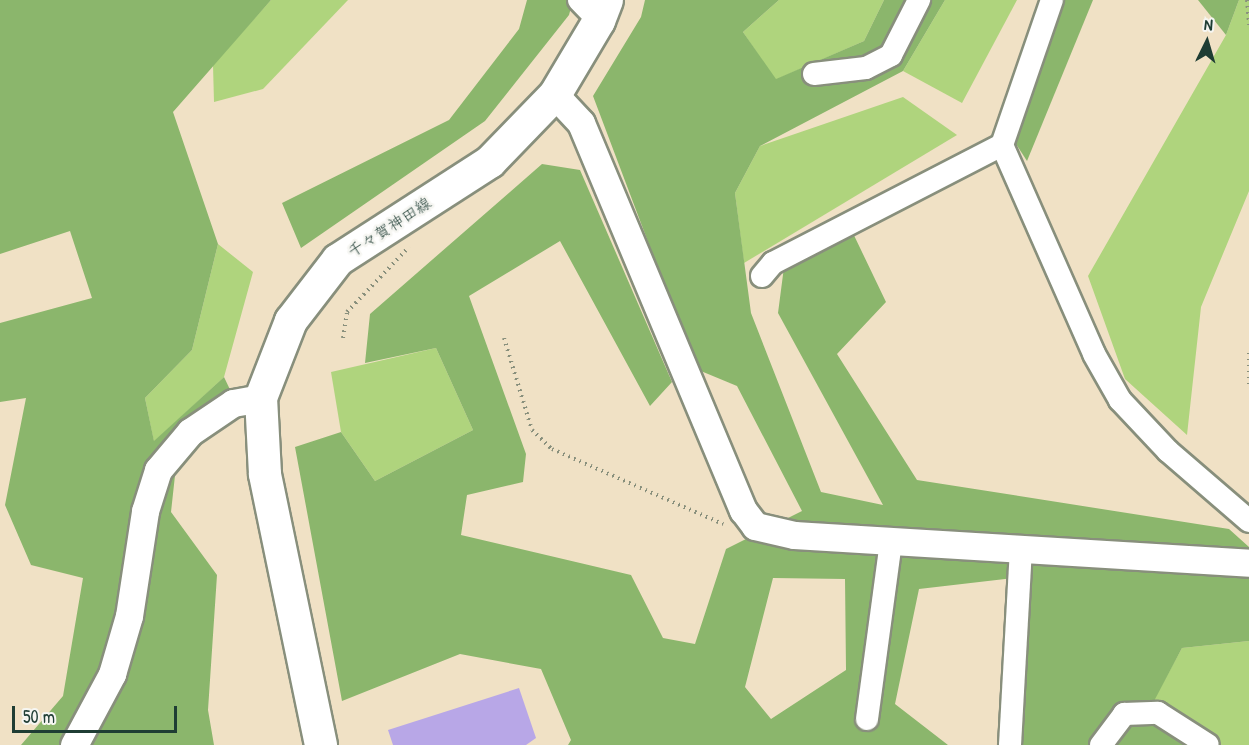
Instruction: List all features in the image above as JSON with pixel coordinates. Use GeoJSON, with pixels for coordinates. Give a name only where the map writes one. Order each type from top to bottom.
{"type":"FeatureCollection","features":[{"type":"Feature","properties":{"kind":"main road","name":"千々賀神田線"},"geometry":{"type":"LineString","coordinates":[[321,745],[265,474],[261,398],[291,321],[338,260],[490,162],[555,95],[595,7]]}},
{"type":"Feature","properties":{"kind":"street"},"geometry":{"type":"LineString","coordinates":[[814,74],[866,68],[891,55],[919,0]]}},
{"type":"Feature","properties":{"kind":"street"},"geometry":{"type":"LineString","coordinates":[[1052,0],[1002,145],[1094,354],[1120,400],[1168,451],[1249,521]]}},
{"type":"Feature","properties":{"kind":"street"},"geometry":{"type":"LineString","coordinates":[[555,95],[581,123],[743,510],[755,526],[794,535],[1249,563]]}},
{"type":"Feature","properties":{"kind":"street"},"geometry":{"type":"LineString","coordinates":[[762,276],[773,263],[1002,145]]}},
{"type":"Feature","properties":{"kind":"street"},"geometry":{"type":"LineString","coordinates":[[74,745],[112,674],[129,616],[145,511],[158,471],[190,432],[233,404],[261,398]]}},
{"type":"Feature","properties":{"kind":"street"},"geometry":{"type":"LineString","coordinates":[[867,718],[891,541]]}},
{"type":"Feature","properties":{"kind":"street"},"geometry":{"type":"LineString","coordinates":[[1010,745],[1022,549]]}},
{"type":"Feature","properties":{"kind":"street"},"geometry":{"type":"LineString","coordinates":[[1101,745],[1124,714],[1158,713],[1208,745]]}},
{"type":"Feature","properties":{"kind":"path"},"geometry":{"type":"LineString","coordinates":[[1247,0],[1249,25]]}},
{"type":"Feature","properties":{"kind":"path"},"geometry":{"type":"LineString","coordinates":[[343,338],[347,312],[409,248],[415,211]]}},
{"type":"Feature","properties":{"kind":"path"},"geometry":{"type":"LineString","coordinates":[[504,338],[532,430],[552,449],[735,529],[755,526]]}},
{"type":"Feature","properties":{"kind":"path"},"geometry":{"type":"LineString","coordinates":[[1249,353],[1249,387]]}},
{"type":"Feature","properties":{"kind":"green space"},"geometry":{"type":"Polygon","coordinates":[[[0,0],[271,0],[173,112],[218,244],[192,350],[145,398],[154,441],[224,377],[234,398],[178,448],[171,512],[217,575],[208,710],[214,745],[21,745],[63,696],[83,578],[31,565],[5,505],[26,398],[0,402],[0,323],[92,298],[70,231],[0,254],[0,0]]]}},
{"type":"Feature","properties":{"kind":"green space"},"geometry":{"type":"Polygon","coordinates":[[[271,0],[348,0],[263,89],[214,102],[213,65],[271,0]]]}},
{"type":"Feature","properties":{"kind":"green space"},"geometry":{"type":"Polygon","coordinates":[[[527,0],[573,0],[569,15],[485,121],[301,248],[282,203],[449,120],[519,29],[527,0]]]}},
{"type":"Feature","properties":{"kind":"green space"},"geometry":{"type":"Polygon","coordinates":[[[645,0],[779,0],[743,32],[776,79],[864,41],[884,0],[945,0],[903,71],[760,146],[735,193],[751,313],[821,492],[883,505],[778,313],[784,267],[850,227],[886,302],[837,354],[917,480],[1229,529],[1249,547],[1249,641],[1182,648],[1153,703],[1222,745],[1018,745],[1030,576],[919,589],[895,704],[948,745],[568,745],[571,740],[541,669],[460,654],[342,701],[295,447],[341,432],[375,481],[473,430],[436,348],[365,363],[370,314],[542,164],[580,170],[672,382],[650,406],[560,241],[469,296],[526,454],[523,482],[467,495],[461,535],[631,575],[663,638],[695,644],[726,549],[802,511],[737,386],[696,369],[593,96],[641,17],[645,0]],[[773,578],[745,687],[771,719],[846,670],[845,579],[773,578]]]}},
{"type":"Feature","properties":{"kind":"green space"},"geometry":{"type":"Polygon","coordinates":[[[779,0],[884,0],[864,41],[775,80],[743,32],[779,0]]]}},
{"type":"Feature","properties":{"kind":"green space"},"geometry":{"type":"Polygon","coordinates":[[[945,0],[1017,0],[962,103],[903,71],[945,0]]]}},
{"type":"Feature","properties":{"kind":"green space"},"geometry":{"type":"Polygon","coordinates":[[[1049,0],[1093,0],[1027,161],[1014,141],[1049,0]]]}},
{"type":"Feature","properties":{"kind":"green space"},"geometry":{"type":"Polygon","coordinates":[[[1198,0],[1239,0],[1226,35],[1198,0]]]}},
{"type":"Feature","properties":{"kind":"green space"},"geometry":{"type":"Polygon","coordinates":[[[1239,0],[1249,0],[1249,191],[1201,307],[1187,435],[1125,379],[1088,276],[1226,35],[1239,0]]]}},
{"type":"Feature","properties":{"kind":"green space"},"geometry":{"type":"Polygon","coordinates":[[[903,97],[957,135],[744,263],[735,193],[760,146],[903,97]]]}},
{"type":"Feature","properties":{"kind":"green space"},"geometry":{"type":"Polygon","coordinates":[[[218,244],[253,272],[224,377],[154,442],[145,398],[192,350],[218,244]]]}},
{"type":"Feature","properties":{"kind":"green space"},"geometry":{"type":"Polygon","coordinates":[[[436,348],[473,430],[375,481],[341,432],[331,372],[436,348]]]}},
{"type":"Feature","properties":{"kind":"green space"},"geometry":{"type":"Polygon","coordinates":[[[1249,641],[1249,745],[1222,745],[1152,703],[1182,648],[1249,641]]]}},
{"type":"Feature","properties":{"kind":"building"},"geometry":{"type":"Polygon","coordinates":[[[519,688],[536,738],[526,745],[393,745],[388,730],[519,688]]]}}]}
